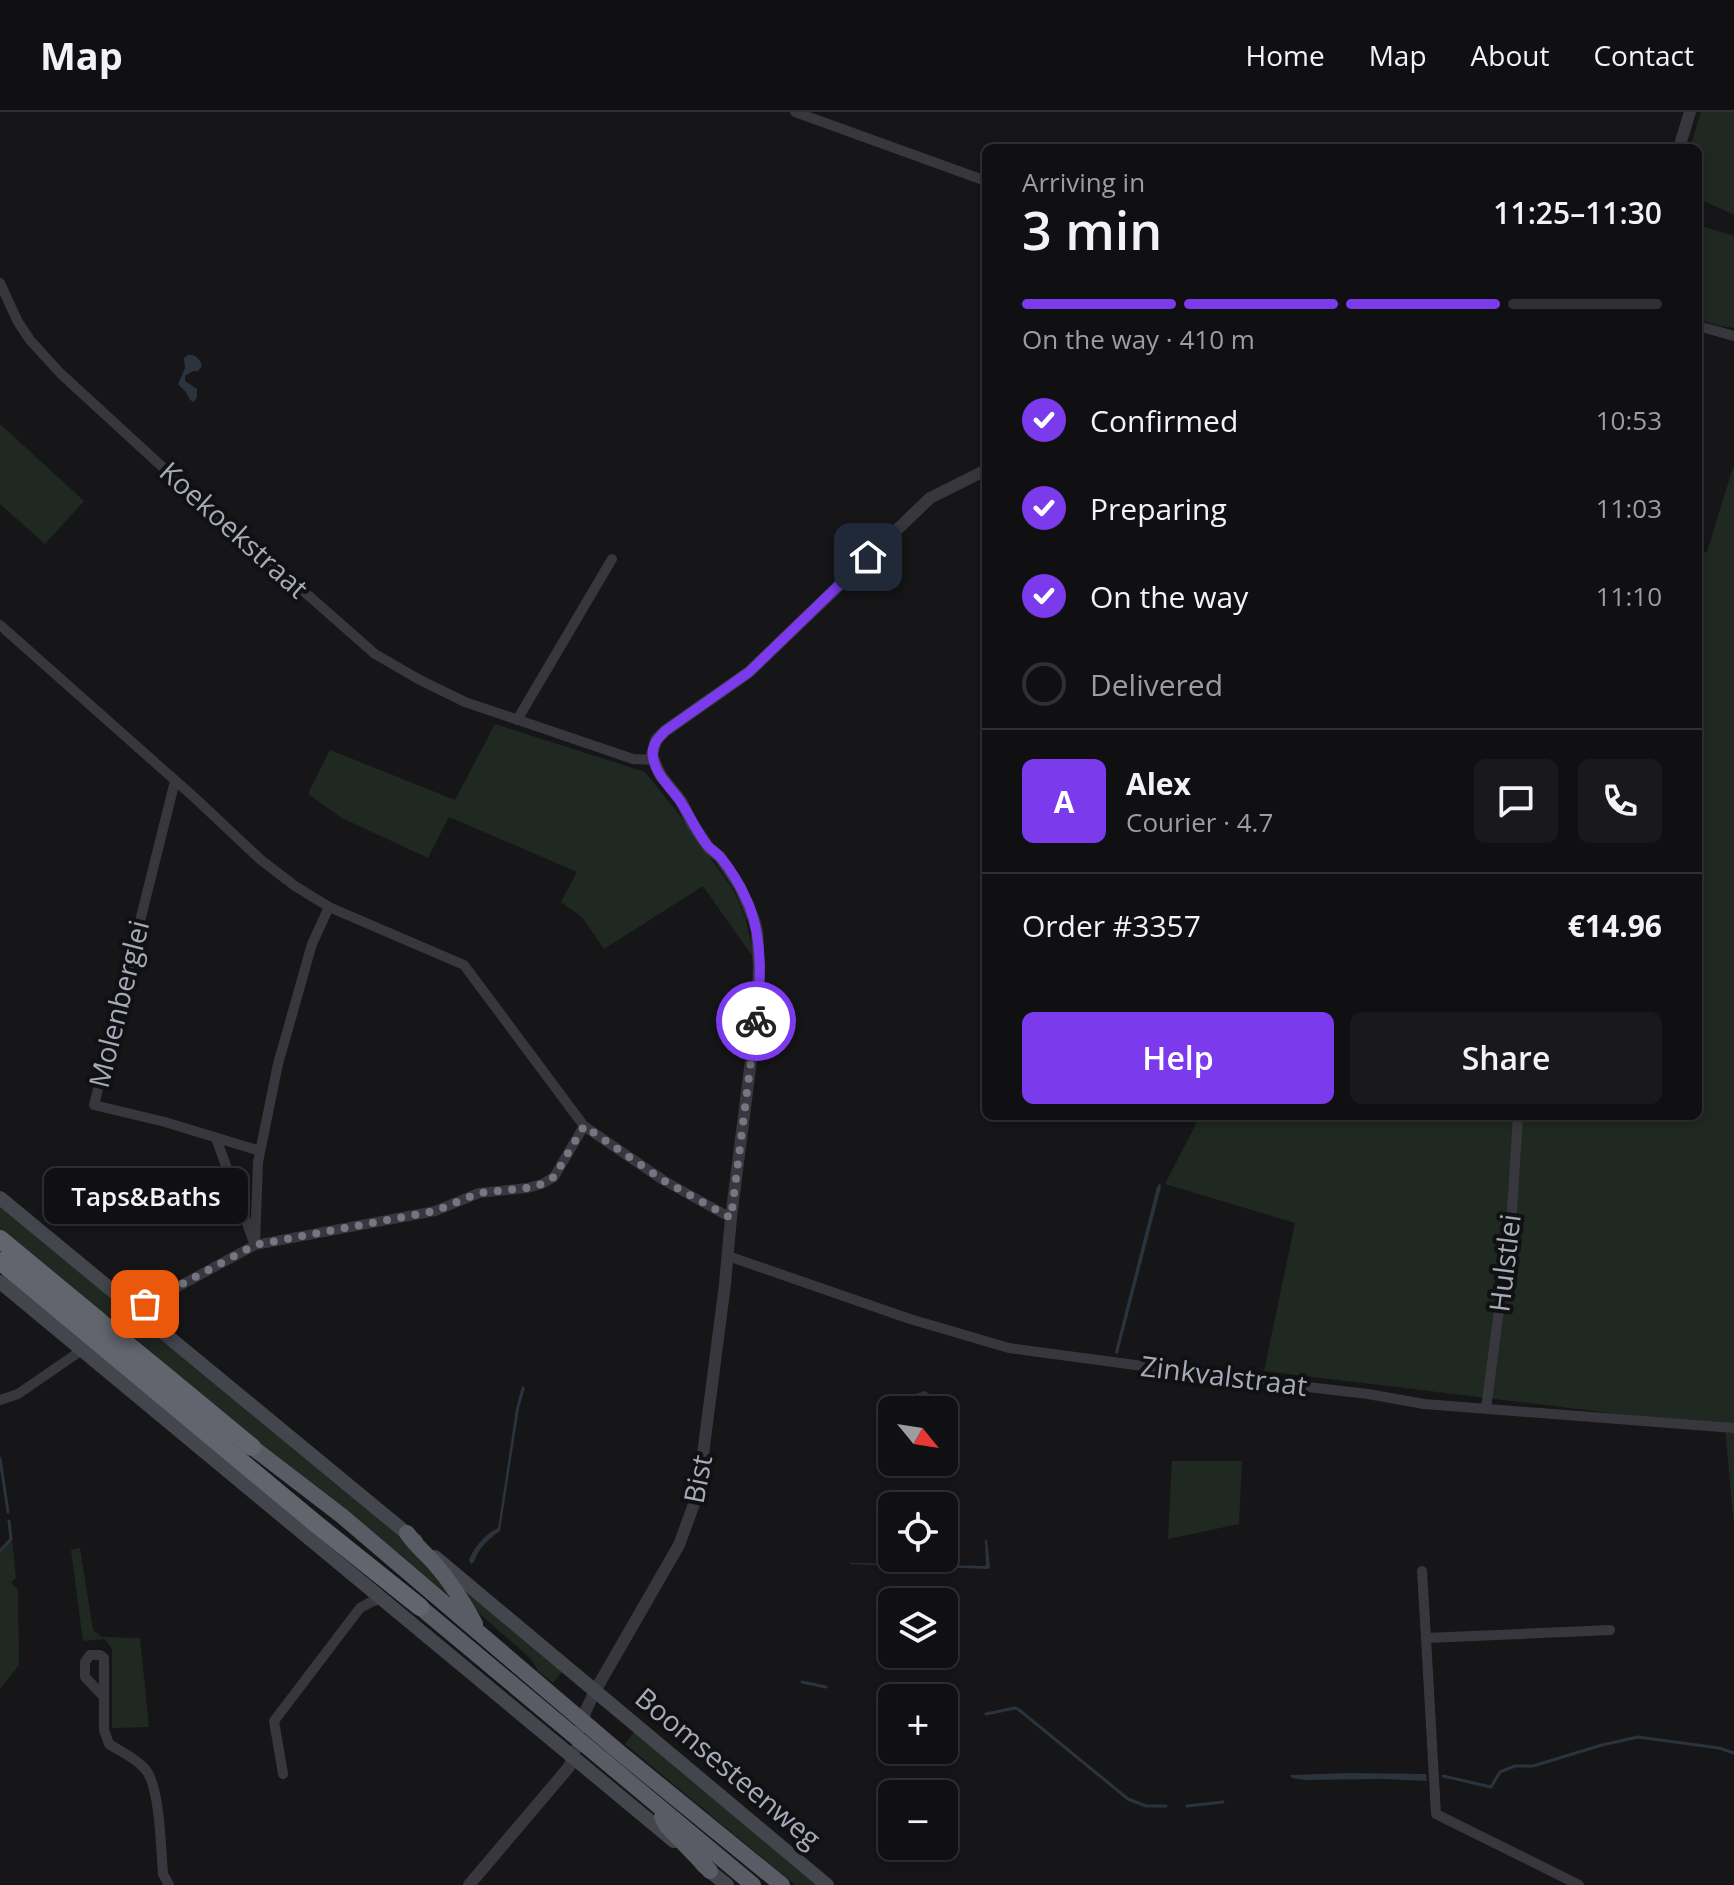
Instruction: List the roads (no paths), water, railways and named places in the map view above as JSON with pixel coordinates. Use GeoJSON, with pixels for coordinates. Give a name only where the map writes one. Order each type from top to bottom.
{"type":"FeatureCollection","features":[{"type":"Feature","properties":{"kind":"highway"},"geometry":{"type":"LineString","coordinates":[[0,1239],[252,1447],[342,1516],[782,1885]]}},
{"type":"Feature","properties":{"kind":"highway"},"geometry":{"type":"LineString","coordinates":[[0,1261],[753,1885]]}},
{"type":"Feature","properties":{"kind":"highway"},"geometry":{"type":"LineString","coordinates":[[407,1533],[435,1564],[467,1608],[479,1633]]}},
{"type":"Feature","properties":{"kind":"highway"},"geometry":{"type":"LineString","coordinates":[[653,1802],[667,1826],[710,1871]]}},
{"type":"Feature","properties":{"kind":"main road","name":"Boomsesteenweg"},"geometry":{"type":"LineString","coordinates":[[0,1198],[598,1686],[827,1885]]}},
{"type":"Feature","properties":{"kind":"main road"},"geometry":{"type":"LineString","coordinates":[[0,1282],[727,1885]]}},
{"type":"Feature","properties":{"kind":"street"},"geometry":{"type":"LineString","coordinates":[[795,112],[982,180]]}},
{"type":"Feature","properties":{"kind":"street"},"geometry":{"type":"LineString","coordinates":[[1680,144],[1690,112]]}},
{"type":"Feature","properties":{"kind":"street","name":"Koekoekstraat"},"geometry":{"type":"LineString","coordinates":[[0,283],[18,322],[36,348],[60,373],[358,640],[388,662],[441,691],[486,710],[633,759],[653,760]]}},
{"type":"Feature","properties":{"kind":"street"},"geometry":{"type":"LineString","coordinates":[[1702,327],[1734,336]]}},
{"type":"Feature","properties":{"kind":"street"},"geometry":{"type":"LineString","coordinates":[[653,760],[656,740],[665,731],[759,663],[930,498],[982,472]]}},
{"type":"Feature","properties":{"kind":"street"},"geometry":{"type":"LineString","coordinates":[[517,720],[612,559]]}},
{"type":"Feature","properties":{"kind":"street"},"geometry":{"type":"LineString","coordinates":[[0,625],[261,860],[295,886],[329,907],[464,965],[584,1126],[663,1180],[731,1218]]}},
{"type":"Feature","properties":{"kind":"street","name":"Bist"},"geometry":{"type":"LineString","coordinates":[[573,1758],[583,1721],[598,1686],[679,1545],[698,1493],[757,1013],[757,931],[742,890],[693,825],[653,760]]}},
{"type":"Feature","properties":{"kind":"street","name":"Molenberglei"},"geometry":{"type":"LineString","coordinates":[[175,781],[94,1105],[260,1151]]}},
{"type":"Feature","properties":{"kind":"street"},"geometry":{"type":"LineString","coordinates":[[255,1245],[258,1162],[278,1064],[312,944],[329,907]]}},
{"type":"Feature","properties":{"kind":"street","name":"Hulstlei"},"geometry":{"type":"LineString","coordinates":[[1486,1409],[1512,1211],[1518,1120]]}},
{"type":"Feature","properties":{"kind":"street"},"geometry":{"type":"LineString","coordinates":[[135,1310],[255,1245],[435,1211],[479,1193],[542,1184],[554,1177],[584,1126]]}},
{"type":"Feature","properties":{"kind":"street"},"geometry":{"type":"LineString","coordinates":[[216,1138],[255,1245]]}},
{"type":"Feature","properties":{"kind":"street","name":"Zinkvalstraat"},"geometry":{"type":"LineString","coordinates":[[728,1256],[910,1319],[1009,1348],[1368,1394],[1424,1404],[1734,1428]]}},
{"type":"Feature","properties":{"kind":"street"},"geometry":{"type":"LineString","coordinates":[[0,1400],[18,1394],[82,1350]]}},
{"type":"Feature","properties":{"kind":"street"},"geometry":{"type":"LineString","coordinates":[[1422,1571],[1436,1814],[1579,1885]]}},
{"type":"Feature","properties":{"kind":"street"},"geometry":{"type":"LineString","coordinates":[[283,1774],[274,1721],[360,1608],[382,1599]]}},
{"type":"Feature","properties":{"kind":"street"},"geometry":{"type":"LineString","coordinates":[[1426,1638],[1610,1630]]}},
{"type":"Feature","properties":{"kind":"street"},"geometry":{"type":"LineString","coordinates":[[104,1697],[104,1730],[109,1744],[148,1771],[156,1793],[163,1874],[169,1885]]}},
{"type":"Feature","properties":{"kind":"street"},"geometry":{"type":"LineString","coordinates":[[469,1885],[569,1767],[573,1758]]}},
{"type":"Feature","properties":{"kind":"waterway"},"geometry":{"type":"LineString","coordinates":[[0,1458],[8,1512]]}},
{"type":"Feature","properties":{"kind":"waterway"},"geometry":{"type":"LineString","coordinates":[[0,1551],[11,1539],[9,1521]]}},
{"type":"Feature","properties":{"kind":"waterway"},"geometry":{"type":"LineString","coordinates":[[802,1682],[826,1687]]}},
{"type":"Feature","properties":{"kind":"waterway"},"geometry":{"type":"LineString","coordinates":[[986,1714],[1018,1709],[1128,1799],[1146,1806],[1166,1806]]}},
{"type":"Feature","properties":{"kind":"waterway"},"geometry":{"type":"LineString","coordinates":[[1443,1776],[1491,1787],[1500,1772],[1515,1766],[1533,1766],[1638,1737],[1719,1748],[1734,1753]]}},
{"type":"Feature","properties":{"kind":"waterway"},"geometry":{"type":"LineString","coordinates":[[1187,1806],[1223,1802]]}},
{"type":"Feature","properties":{"kind":"place","name":"Taps&Baths"},"geometry":{"type":"Point","coordinates":[145,1304]}}]}
